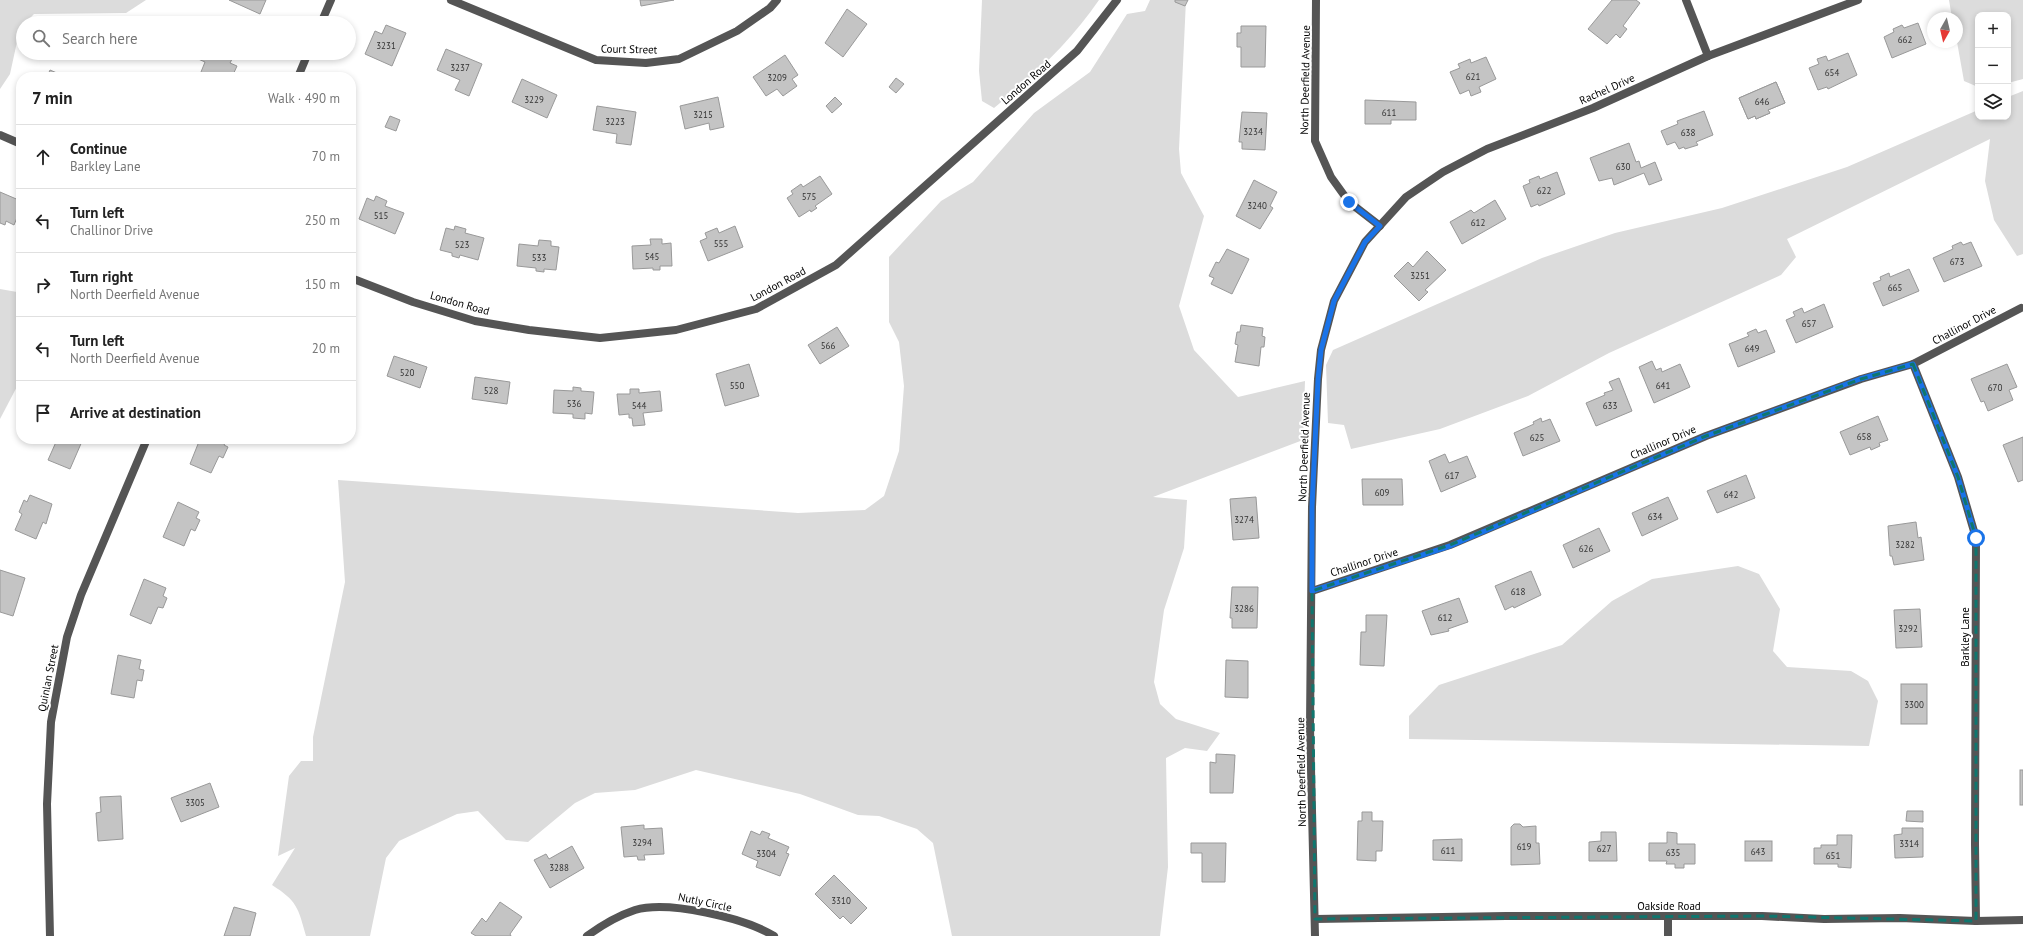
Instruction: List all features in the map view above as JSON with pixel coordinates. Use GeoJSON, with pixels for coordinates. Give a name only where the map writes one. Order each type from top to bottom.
{"type":"FeatureCollection","features":[{"type":"Feature","properties":{"kind":"street"},"geometry":{"type":"LineString","coordinates":[[324,16],[331,0]]}},
{"type":"Feature","properties":{"kind":"street","name":"Court Street"},"geometry":{"type":"LineString","coordinates":[[451,0],[596,60],[646,63],[679,59],[686,56],[737,31],[770,8],[777,0]]}},
{"type":"Feature","properties":{"kind":"street","name":"London Road"},"geometry":{"type":"LineString","coordinates":[[356,280],[413,302],[475,321],[529,330],[600,338],[676,330],[756,309],[836,265],[1077,51],[1118,0]]}},
{"type":"Feature","properties":{"kind":"street","name":"North Deerfield Avenue"},"geometry":{"type":"LineString","coordinates":[[1314,936],[1315,920],[1310,727],[1313,491],[1318,380],[1321,350],[1334,301],[1365,242],[1380,226],[1349,202],[1331,177],[1315,141],[1316,0]]}},
{"type":"Feature","properties":{"kind":"street"},"geometry":{"type":"LineString","coordinates":[[1686,0],[1708,56]]}},
{"type":"Feature","properties":{"kind":"street","name":"Rachel Drive"},"geometry":{"type":"LineString","coordinates":[[1380,226],[1406,198],[1442,172],[1487,149],[1593,108],[1708,56],[1858,0]]}},
{"type":"Feature","properties":{"kind":"street"},"geometry":{"type":"LineString","coordinates":[[300,72],[305,60]]}},
{"type":"Feature","properties":{"kind":"street"},"geometry":{"type":"LineString","coordinates":[[0,135],[16,142]]}},
{"type":"Feature","properties":{"kind":"street","name":"Challinor Drive"},"geometry":{"type":"LineString","coordinates":[[1312,591],[1450,546],[1706,436],[1860,379],[1913,364],[2021,308]]}},
{"type":"Feature","properties":{"kind":"street","name":"Barkley Lane"},"geometry":{"type":"LineString","coordinates":[[1913,364],[1958,477],[1976,538],[1976,921]]}},
{"type":"Feature","properties":{"kind":"street","name":"Quinlan Street"},"geometry":{"type":"LineString","coordinates":[[50,936],[47,804],[51,722],[66,644],[81,595],[145,444]]}},
{"type":"Feature","properties":{"kind":"street","name":"Nutly Circle"},"geometry":{"type":"LineString","coordinates":[[587,936],[608,921],[636,910],[670,906],[734,920],[774,936]]}},
{"type":"Feature","properties":{"kind":"street","name":"Oakside Road"},"geometry":{"type":"LineString","coordinates":[[1315,920],[1506,916],[1762,916],[1824,919],[1900,918],[1976,921],[2023,920]]}},
{"type":"Feature","properties":{"kind":"street"},"geometry":{"type":"LineString","coordinates":[[1668,917],[1668,936]]}},
{"type":"Feature","properties":{"kind":"highlighted area"},"geometry":{"type":"Polygon","coordinates":[[[1913,364],[1958,477],[1976,538],[1976,921],[1762,916],[1315,919],[1312,591],[1450,545],[1706,436],[1861,379],[1913,364]]]}},
{"type":"Feature","properties":{"kind":"shaded area"},"geometry":{"type":"Polygon","coordinates":[[[0,0],[146,0],[126,13],[34,14],[32,16],[16,16],[16,46],[10,74],[0,89],[0,0]]]}},
{"type":"Feature","properties":{"kind":"shaded area"},"geometry":{"type":"Polygon","coordinates":[[[982,0],[1099,0],[1076,30],[1051,58],[994,108],[982,101],[979,71],[982,0]]]}},
{"type":"Feature","properties":{"kind":"shaded area"},"geometry":{"type":"Polygon","coordinates":[[[1150,0],[1186,0],[1179,149],[1181,173],[1204,216],[1179,306],[1194,350],[1238,397],[1305,381],[1303,440],[1153,497],[1187,500],[1184,548],[1164,610],[1154,682],[1160,704],[1176,719],[1220,733],[1207,751],[1185,748],[1166,758],[1168,867],[1160,936],[952,936],[933,843],[917,829],[879,816],[858,815],[800,794],[696,770],[635,790],[595,793],[575,803],[528,842],[506,840],[478,811],[457,814],[399,841],[386,858],[370,936],[306,936],[301,918],[292,901],[272,885],[295,848],[278,856],[289,776],[301,761],[313,761],[313,737],[345,582],[338,480],[798,513],[865,510],[884,496],[899,451],[904,386],[899,342],[889,322],[889,257],[941,201],[973,182],[1034,113],[1090,72],[1127,14],[1145,11],[1150,0]]]}},
{"type":"Feature","properties":{"kind":"shaded area"},"geometry":{"type":"Polygon","coordinates":[[[1949,0],[2023,0],[2023,79],[2011,82],[2011,12],[1975,12],[1975,86],[1964,81],[1958,48],[1963,48],[1963,12],[1951,12],[1949,0]]]}},
{"type":"Feature","properties":{"kind":"shaded area"},"geometry":{"type":"Polygon","coordinates":[[[2023,91],[2023,254],[2017,256],[1994,220],[1985,181],[1990,139],[1787,239],[1796,257],[1781,275],[1609,353],[1528,396],[1440,429],[1351,449],[1344,425],[1328,423],[1326,365],[1333,350],[1542,258],[1615,233],[1722,208],[1847,167],[1975,111],[1975,120],[2011,120],[2011,96],[2023,91]]]}},
{"type":"Feature","properties":{"kind":"shaded area"},"geometry":{"type":"Polygon","coordinates":[[[0,289],[16,292],[16,389],[0,419],[0,289]]]}},
{"type":"Feature","properties":{"kind":"shaded area"},"geometry":{"type":"Polygon","coordinates":[[[1738,566],[1759,574],[1780,609],[1773,651],[1787,667],[1851,671],[1868,681],[1878,701],[1869,746],[1409,739],[1409,716],[1439,685],[1562,645],[1612,601],[1652,579],[1738,566]]]}},
{"type":"Feature","properties":{"kind":"building"},"geometry":{"type":"Polygon","coordinates":[[[229,0],[266,0],[260,14],[229,0]]]}},
{"type":"Feature","properties":{"kind":"building"},"geometry":{"type":"Polygon","coordinates":[[[640,0],[674,0],[641,6],[640,0]]]}},
{"type":"Feature","properties":{"kind":"building"},"geometry":{"type":"Polygon","coordinates":[[[1175,0],[1188,0],[1185,6],[1175,2],[1175,0]]]}},
{"type":"Feature","properties":{"kind":"building"},"geometry":{"type":"Polygon","coordinates":[[[1612,0],[1636,0],[1640,3],[1623,26],[1627,29],[1620,38],[1616,34],[1607,44],[1588,29],[1612,0]]]}},
{"type":"Feature","properties":{"kind":"building"},"geometry":{"type":"Polygon","coordinates":[[[847,9],[867,24],[843,57],[825,43],[847,9]]]}},
{"type":"Feature","properties":{"kind":"building"},"geometry":{"type":"Polygon","coordinates":[[[1918,23],[1926,44],[1892,58],[1884,37],[1894,32],[1893,29],[1902,25],[1904,28],[1918,23]]]}},
{"type":"Feature","properties":{"kind":"building"},"geometry":{"type":"Polygon","coordinates":[[[386,25],[406,33],[392,66],[365,54],[375,31],[382,34],[386,25]]]}},
{"type":"Feature","properties":{"kind":"building"},"geometry":{"type":"Polygon","coordinates":[[[1241,26],[1266,26],[1265,67],[1241,67],[1241,47],[1237,47],[1237,33],[1241,33],[1241,26]]]}},
{"type":"Feature","properties":{"kind":"building"},"geometry":{"type":"Polygon","coordinates":[[[446,49],[482,64],[469,96],[455,90],[460,80],[437,70],[446,49]]]}},
{"type":"Feature","properties":{"kind":"building"},"geometry":{"type":"Polygon","coordinates":[[[1848,53],[1857,75],[1828,89],[1827,87],[1818,90],[1809,68],[1819,64],[1817,59],[1826,56],[1828,61],[1848,53]]]}},
{"type":"Feature","properties":{"kind":"building"},"geometry":{"type":"Polygon","coordinates":[[[785,55],[798,75],[792,79],[797,86],[783,96],[777,89],[766,96],[753,77],[785,55]]]}},
{"type":"Feature","properties":{"kind":"building"},"geometry":{"type":"Polygon","coordinates":[[[1486,57],[1496,79],[1479,87],[1481,92],[1471,96],[1469,90],[1460,94],[1450,72],[1460,68],[1458,64],[1470,59],[1471,63],[1486,57]]]}},
{"type":"Feature","properties":{"kind":"building"},"geometry":{"type":"Polygon","coordinates":[[[200,60],[232,60],[230,63],[237,66],[234,72],[201,72],[205,62],[200,60]]]}},
{"type":"Feature","properties":{"kind":"building"},"geometry":{"type":"Polygon","coordinates":[[[896,78],[904,84],[896,93],[889,87],[896,78]]]}},
{"type":"Feature","properties":{"kind":"building"},"geometry":{"type":"Polygon","coordinates":[[[522,79],[557,95],[547,118],[512,102],[522,79]]]}},
{"type":"Feature","properties":{"kind":"building"},"geometry":{"type":"Polygon","coordinates":[[[1776,82],[1785,103],[1768,110],[1770,113],[1756,119],[1755,116],[1748,119],[1739,98],[1776,82]]]}},
{"type":"Feature","properties":{"kind":"building"},"geometry":{"type":"Polygon","coordinates":[[[1776,82],[1785,103],[1768,110],[1770,113],[1756,119],[1755,116],[1748,119],[1739,98],[1776,82]]]}},
{"type":"Feature","properties":{"kind":"building"},"geometry":{"type":"Polygon","coordinates":[[[718,97],[724,127],[710,130],[709,123],[685,129],[680,106],[718,97]]]}},
{"type":"Feature","properties":{"kind":"building"},"geometry":{"type":"Polygon","coordinates":[[[835,97],[842,104],[832,113],[826,106],[835,97]]]}},
{"type":"Feature","properties":{"kind":"building"},"geometry":{"type":"Polygon","coordinates":[[[1365,100],[1416,102],[1416,120],[1391,120],[1391,124],[1365,124],[1365,100]]]}},
{"type":"Feature","properties":{"kind":"building"},"geometry":{"type":"Polygon","coordinates":[[[597,106],[636,112],[631,145],[616,143],[617,134],[593,130],[597,106]]]}},
{"type":"Feature","properties":{"kind":"building"},"geometry":{"type":"Polygon","coordinates":[[[1704,111],[1713,135],[1696,142],[1698,145],[1685,149],[1684,147],[1679,149],[1675,142],[1667,145],[1661,131],[1678,124],[1677,121],[1704,111]]]}},
{"type":"Feature","properties":{"kind":"building"},"geometry":{"type":"Polygon","coordinates":[[[1242,112],[1267,113],[1265,150],[1242,149],[1242,142],[1239,142],[1242,112]]]}},
{"type":"Feature","properties":{"kind":"building"},"geometry":{"type":"Polygon","coordinates":[[[390,116],[400,120],[396,131],[385,127],[390,116]]]}},
{"type":"Feature","properties":{"kind":"building"},"geometry":{"type":"Polygon","coordinates":[[[1629,143],[1636,162],[1639,161],[1641,168],[1655,162],[1662,180],[1649,185],[1644,173],[1614,185],[1612,178],[1599,181],[1590,158],[1629,143]]]}},
{"type":"Feature","properties":{"kind":"building"},"geometry":{"type":"Polygon","coordinates":[[[1557,172],[1565,194],[1539,206],[1538,204],[1531,207],[1523,186],[1530,183],[1529,180],[1539,176],[1540,179],[1557,172]]]}},
{"type":"Feature","properties":{"kind":"building"},"geometry":{"type":"Polygon","coordinates":[[[820,176],[832,194],[815,206],[817,208],[811,212],[810,210],[799,217],[787,198],[793,194],[791,191],[801,184],[803,187],[820,176]]]}},
{"type":"Feature","properties":{"kind":"building"},"geometry":{"type":"Polygon","coordinates":[[[1254,180],[1277,192],[1270,206],[1273,208],[1260,229],[1236,216],[1254,180]]]}},
{"type":"Feature","properties":{"kind":"building"},"geometry":{"type":"Polygon","coordinates":[[[0,192],[16,199],[16,220],[14,225],[6,221],[5,225],[0,223],[0,192]]]}},
{"type":"Feature","properties":{"kind":"building"},"geometry":{"type":"Polygon","coordinates":[[[376,196],[387,201],[385,206],[404,213],[395,234],[359,219],[367,198],[374,201],[376,196]]]}},
{"type":"Feature","properties":{"kind":"building"},"geometry":{"type":"Polygon","coordinates":[[[1495,200],[1506,219],[1462,244],[1450,222],[1471,210],[1474,213],[1495,200]]]}},
{"type":"Feature","properties":{"kind":"building"},"geometry":{"type":"Polygon","coordinates":[[[455,226],[466,229],[465,233],[484,238],[478,260],[460,255],[459,258],[452,256],[452,253],[440,250],[446,228],[454,230],[455,226]]]}},
{"type":"Feature","properties":{"kind":"building"},"geometry":{"type":"Polygon","coordinates":[[[735,226],[743,247],[708,261],[700,241],[707,238],[705,233],[717,228],[719,233],[735,226]]]}},
{"type":"Feature","properties":{"kind":"building"},"geometry":{"type":"Polygon","coordinates":[[[650,239],[662,239],[662,244],[671,243],[672,266],[660,266],[660,270],[653,270],[653,268],[633,269],[632,246],[651,245],[650,239]]]}},
{"type":"Feature","properties":{"kind":"building"},"geometry":{"type":"Polygon","coordinates":[[[539,240],[551,241],[551,246],[559,247],[556,270],[544,269],[544,272],[536,271],[536,268],[517,266],[519,244],[538,246],[539,240]]]}},
{"type":"Feature","properties":{"kind":"building"},"geometry":{"type":"Polygon","coordinates":[[[1961,242],[1963,245],[1971,242],[1982,266],[1944,282],[1933,258],[1953,249],[1952,246],[1961,242]]]}},
{"type":"Feature","properties":{"kind":"building"},"geometry":{"type":"Polygon","coordinates":[[[1227,249],[1249,259],[1232,294],[1211,284],[1214,278],[1209,276],[1216,262],[1219,263],[1227,249]]]}},
{"type":"Feature","properties":{"kind":"building"},"geometry":{"type":"Polygon","coordinates":[[[1427,251],[1446,270],[1425,290],[1428,292],[1419,301],[1394,276],[1408,262],[1413,267],[1427,251]]]}},
{"type":"Feature","properties":{"kind":"building"},"geometry":{"type":"Polygon","coordinates":[[[1909,269],[1919,291],[1883,306],[1873,283],[1881,280],[1880,277],[1889,273],[1890,277],[1909,269]]]}},
{"type":"Feature","properties":{"kind":"building"},"geometry":{"type":"Polygon","coordinates":[[[1824,304],[1833,327],[1796,343],[1786,320],[1795,316],[1793,312],[1802,308],[1804,313],[1824,304]]]}},
{"type":"Feature","properties":{"kind":"building"},"geometry":{"type":"Polygon","coordinates":[[[1241,325],[1263,328],[1262,336],[1265,337],[1264,347],[1261,347],[1259,366],[1235,362],[1238,345],[1235,344],[1237,332],[1240,332],[1241,325]]]}},
{"type":"Feature","properties":{"kind":"building"},"geometry":{"type":"Polygon","coordinates":[[[837,327],[849,346],[820,364],[808,345],[837,327]]]}},
{"type":"Feature","properties":{"kind":"building"},"geometry":{"type":"Polygon","coordinates":[[[1756,329],[1758,333],[1766,330],[1775,352],[1738,367],[1729,344],[1749,336],[1747,333],[1756,329]]]}},
{"type":"Feature","properties":{"kind":"building"},"geometry":{"type":"Polygon","coordinates":[[[394,356],[427,367],[420,388],[387,376],[394,356]]]}},
{"type":"Feature","properties":{"kind":"building"},"geometry":{"type":"Polygon","coordinates":[[[1652,361],[1656,370],[1661,368],[1662,372],[1680,364],[1690,387],[1654,403],[1639,367],[1652,361]]]}},
{"type":"Feature","properties":{"kind":"building"},"geometry":{"type":"Polygon","coordinates":[[[749,364],[759,396],[725,406],[716,374],[749,364]]]}},
{"type":"Feature","properties":{"kind":"building"},"geometry":{"type":"Polygon","coordinates":[[[2007,364],[2017,387],[2009,390],[2013,400],[1988,411],[1984,401],[1981,402],[1971,379],[2007,364]]]}},
{"type":"Feature","properties":{"kind":"building"},"geometry":{"type":"Polygon","coordinates":[[[475,377],[510,382],[507,404],[472,399],[475,377]]]}},
{"type":"Feature","properties":{"kind":"building"},"geometry":{"type":"Polygon","coordinates":[[[1619,378],[1632,411],[1596,426],[1586,403],[1605,395],[1604,393],[1613,390],[1609,382],[1619,378]]]}},
{"type":"Feature","properties":{"kind":"building"},"geometry":{"type":"Polygon","coordinates":[[[573,387],[581,388],[581,391],[594,392],[592,414],[585,413],[585,419],[573,418],[573,414],[553,413],[554,390],[573,391],[573,387]]]}},
{"type":"Feature","properties":{"kind":"building"},"geometry":{"type":"Polygon","coordinates":[[[630,389],[639,389],[639,393],[660,391],[662,411],[643,413],[645,425],[633,426],[632,418],[629,418],[629,414],[619,415],[617,394],[630,394],[630,389]]]}},
{"type":"Feature","properties":{"kind":"building"},"geometry":{"type":"Polygon","coordinates":[[[1878,416],[1888,440],[1879,443],[1880,446],[1871,450],[1870,447],[1850,455],[1840,432],[1878,416]]]}},
{"type":"Feature","properties":{"kind":"building"},"geometry":{"type":"Polygon","coordinates":[[[1541,418],[1542,422],[1550,419],[1560,441],[1523,456],[1514,433],[1534,424],[1533,422],[1541,418]]]}},
{"type":"Feature","properties":{"kind":"building"},"geometry":{"type":"Polygon","coordinates":[[[2023,437],[2023,480],[2018,482],[2003,445],[2023,437]]]}},
{"type":"Feature","properties":{"kind":"building"},"geometry":{"type":"Polygon","coordinates":[[[55,444],[81,444],[70,469],[48,460],[55,444]]]}},
{"type":"Feature","properties":{"kind":"building"},"geometry":{"type":"Polygon","coordinates":[[[198,444],[224,444],[228,447],[223,458],[219,456],[211,473],[190,464],[198,444]]]}},
{"type":"Feature","properties":{"kind":"building"},"geometry":{"type":"Polygon","coordinates":[[[1445,454],[1449,463],[1467,456],[1476,477],[1441,492],[1429,461],[1445,454]]]}},
{"type":"Feature","properties":{"kind":"building"},"geometry":{"type":"Polygon","coordinates":[[[1746,475],[1755,498],[1717,513],[1707,491],[1746,475]]]}},
{"type":"Feature","properties":{"kind":"building"},"geometry":{"type":"Polygon","coordinates":[[[1362,479],[1402,479],[1403,505],[1363,505],[1362,479]]]}},
{"type":"Feature","properties":{"kind":"building"},"geometry":{"type":"Polygon","coordinates":[[[30,495],[52,504],[46,524],[43,522],[36,539],[15,530],[22,514],[19,512],[24,500],[27,502],[30,495]]]}},
{"type":"Feature","properties":{"kind":"building"},"geometry":{"type":"Polygon","coordinates":[[[1256,497],[1259,538],[1233,540],[1230,499],[1256,497]]]}},
{"type":"Feature","properties":{"kind":"building"},"geometry":{"type":"Polygon","coordinates":[[[1668,497],[1678,519],[1642,536],[1632,513],[1668,497]]]}},
{"type":"Feature","properties":{"kind":"building"},"geometry":{"type":"Polygon","coordinates":[[[178,502],[199,512],[196,518],[200,520],[195,531],[191,529],[184,546],[163,537],[178,502]]]}},
{"type":"Feature","properties":{"kind":"building"},"geometry":{"type":"Polygon","coordinates":[[[1916,522],[1918,538],[1921,537],[1924,560],[1894,565],[1892,556],[1890,556],[1888,526],[1916,522]]]}},
{"type":"Feature","properties":{"kind":"building"},"geometry":{"type":"Polygon","coordinates":[[[1599,528],[1610,551],[1573,568],[1563,545],[1599,528]]]}},
{"type":"Feature","properties":{"kind":"building"},"geometry":{"type":"Polygon","coordinates":[[[0,570],[25,578],[13,616],[0,612],[0,570]]]}},
{"type":"Feature","properties":{"kind":"building"},"geometry":{"type":"Polygon","coordinates":[[[1531,571],[1541,595],[1514,608],[1513,606],[1505,610],[1495,586],[1531,571]]]}},
{"type":"Feature","properties":{"kind":"building"},"geometry":{"type":"Polygon","coordinates":[[[144,579],[166,588],[163,596],[167,598],[163,608],[158,607],[151,624],[130,615],[144,579]]]}},
{"type":"Feature","properties":{"kind":"building"},"geometry":{"type":"Polygon","coordinates":[[[1232,587],[1258,587],[1257,628],[1232,628],[1232,618],[1230,618],[1232,587]]]}},
{"type":"Feature","properties":{"kind":"building"},"geometry":{"type":"Polygon","coordinates":[[[1459,598],[1468,622],[1448,629],[1449,631],[1431,635],[1422,611],[1459,598]]]}},
{"type":"Feature","properties":{"kind":"building"},"geometry":{"type":"Polygon","coordinates":[[[1920,609],[1922,647],[1896,648],[1894,610],[1920,609]]]}},
{"type":"Feature","properties":{"kind":"building"},"geometry":{"type":"Polygon","coordinates":[[[1366,615],[1387,615],[1384,666],[1360,665],[1361,632],[1366,632],[1366,615]]]}},
{"type":"Feature","properties":{"kind":"building"},"geometry":{"type":"Polygon","coordinates":[[[118,655],[141,660],[139,669],[144,670],[142,681],[137,680],[134,698],[111,694],[118,655]]]}},
{"type":"Feature","properties":{"kind":"building"},"geometry":{"type":"Polygon","coordinates":[[[1226,660],[1248,661],[1248,698],[1225,697],[1226,660]]]}},
{"type":"Feature","properties":{"kind":"building"},"geometry":{"type":"Polygon","coordinates":[[[1901,684],[1927,684],[1927,724],[1901,724],[1901,684]]]}},
{"type":"Feature","properties":{"kind":"building"},"geometry":{"type":"Polygon","coordinates":[[[1216,754],[1235,755],[1233,793],[1210,793],[1210,762],[1216,763],[1216,754]]]}},
{"type":"Feature","properties":{"kind":"building"},"geometry":{"type":"Polygon","coordinates":[[[2020,770],[2023,770],[2023,805],[2020,805],[2020,770]]]}},
{"type":"Feature","properties":{"kind":"building"},"geometry":{"type":"Polygon","coordinates":[[[210,783],[219,807],[181,822],[171,798],[210,783]]]}},
{"type":"Feature","properties":{"kind":"building"},"geometry":{"type":"Polygon","coordinates":[[[121,796],[123,839],[98,841],[96,813],[101,812],[100,797],[121,796]]]}},
{"type":"Feature","properties":{"kind":"building"},"geometry":{"type":"Polygon","coordinates":[[[1907,811],[1923,811],[1923,822],[1906,821],[1907,811]]]}},
{"type":"Feature","properties":{"kind":"building"},"geometry":{"type":"Polygon","coordinates":[[[1362,812],[1372,812],[1372,821],[1383,821],[1382,851],[1376,851],[1376,861],[1357,860],[1358,821],[1362,821],[1362,812]]]}},
{"type":"Feature","properties":{"kind":"building"},"geometry":{"type":"Polygon","coordinates":[[[1514,824],[1520,824],[1523,827],[1536,826],[1536,843],[1539,843],[1540,864],[1511,865],[1511,827],[1514,824]]]}},
{"type":"Feature","properties":{"kind":"building"},"geometry":{"type":"Polygon","coordinates":[[[644,825],[644,829],[662,828],[664,854],[644,855],[645,860],[638,860],[637,856],[624,857],[621,827],[644,825]]]}},
{"type":"Feature","properties":{"kind":"building"},"geometry":{"type":"Polygon","coordinates":[[[1902,828],[1923,828],[1923,857],[1895,858],[1894,835],[1902,834],[1902,828]]]}},
{"type":"Feature","properties":{"kind":"building"},"geometry":{"type":"Polygon","coordinates":[[[751,831],[760,835],[762,831],[770,834],[768,838],[789,847],[786,853],[789,854],[780,876],[756,867],[758,861],[742,854],[751,831]]]}},
{"type":"Feature","properties":{"kind":"building"},"geometry":{"type":"Polygon","coordinates":[[[1601,832],[1616,832],[1617,861],[1589,861],[1589,842],[1601,841],[1601,832]]]}},
{"type":"Feature","properties":{"kind":"building"},"geometry":{"type":"Polygon","coordinates":[[[1667,832],[1677,833],[1677,844],[1695,844],[1695,864],[1684,864],[1684,868],[1675,868],[1675,864],[1666,864],[1667,861],[1649,861],[1649,843],[1667,843],[1667,832]]]}},
{"type":"Feature","properties":{"kind":"building"},"geometry":{"type":"Polygon","coordinates":[[[1837,835],[1852,835],[1851,868],[1838,867],[1838,864],[1814,864],[1814,848],[1821,848],[1821,845],[1837,845],[1837,835]]]}},
{"type":"Feature","properties":{"kind":"building"},"geometry":{"type":"Polygon","coordinates":[[[1462,839],[1462,861],[1433,860],[1433,840],[1462,839]]]}},
{"type":"Feature","properties":{"kind":"building"},"geometry":{"type":"Polygon","coordinates":[[[1745,841],[1772,841],[1772,861],[1745,861],[1745,841]]]}},
{"type":"Feature","properties":{"kind":"building"},"geometry":{"type":"Polygon","coordinates":[[[1191,843],[1226,843],[1225,882],[1202,882],[1202,853],[1191,853],[1191,843]]]}},
{"type":"Feature","properties":{"kind":"building"},"geometry":{"type":"Polygon","coordinates":[[[572,846],[584,868],[550,888],[534,860],[546,854],[549,859],[572,846]]]}},
{"type":"Feature","properties":{"kind":"building"},"geometry":{"type":"Polygon","coordinates":[[[834,875],[867,908],[851,924],[843,916],[840,919],[815,894],[834,875]]]}},
{"type":"Feature","properties":{"kind":"building"},"geometry":{"type":"Polygon","coordinates":[[[500,902],[522,917],[510,934],[511,936],[476,936],[471,933],[482,918],[486,922],[500,902]]]}},
{"type":"Feature","properties":{"kind":"building"},"geometry":{"type":"Polygon","coordinates":[[[234,907],[256,913],[250,936],[224,936],[234,907]]]}},
{"type":"Feature","properties":{"kind":"route"},"geometry":{"type":"LineString","coordinates":[[1349,202],[1380,226],[1365,242],[1334,301],[1321,350],[1318,380],[1312,507],[1312,591],[1450,546],[1706,436],[1860,379],[1913,364],[1958,477],[1976,538]]}}]}
